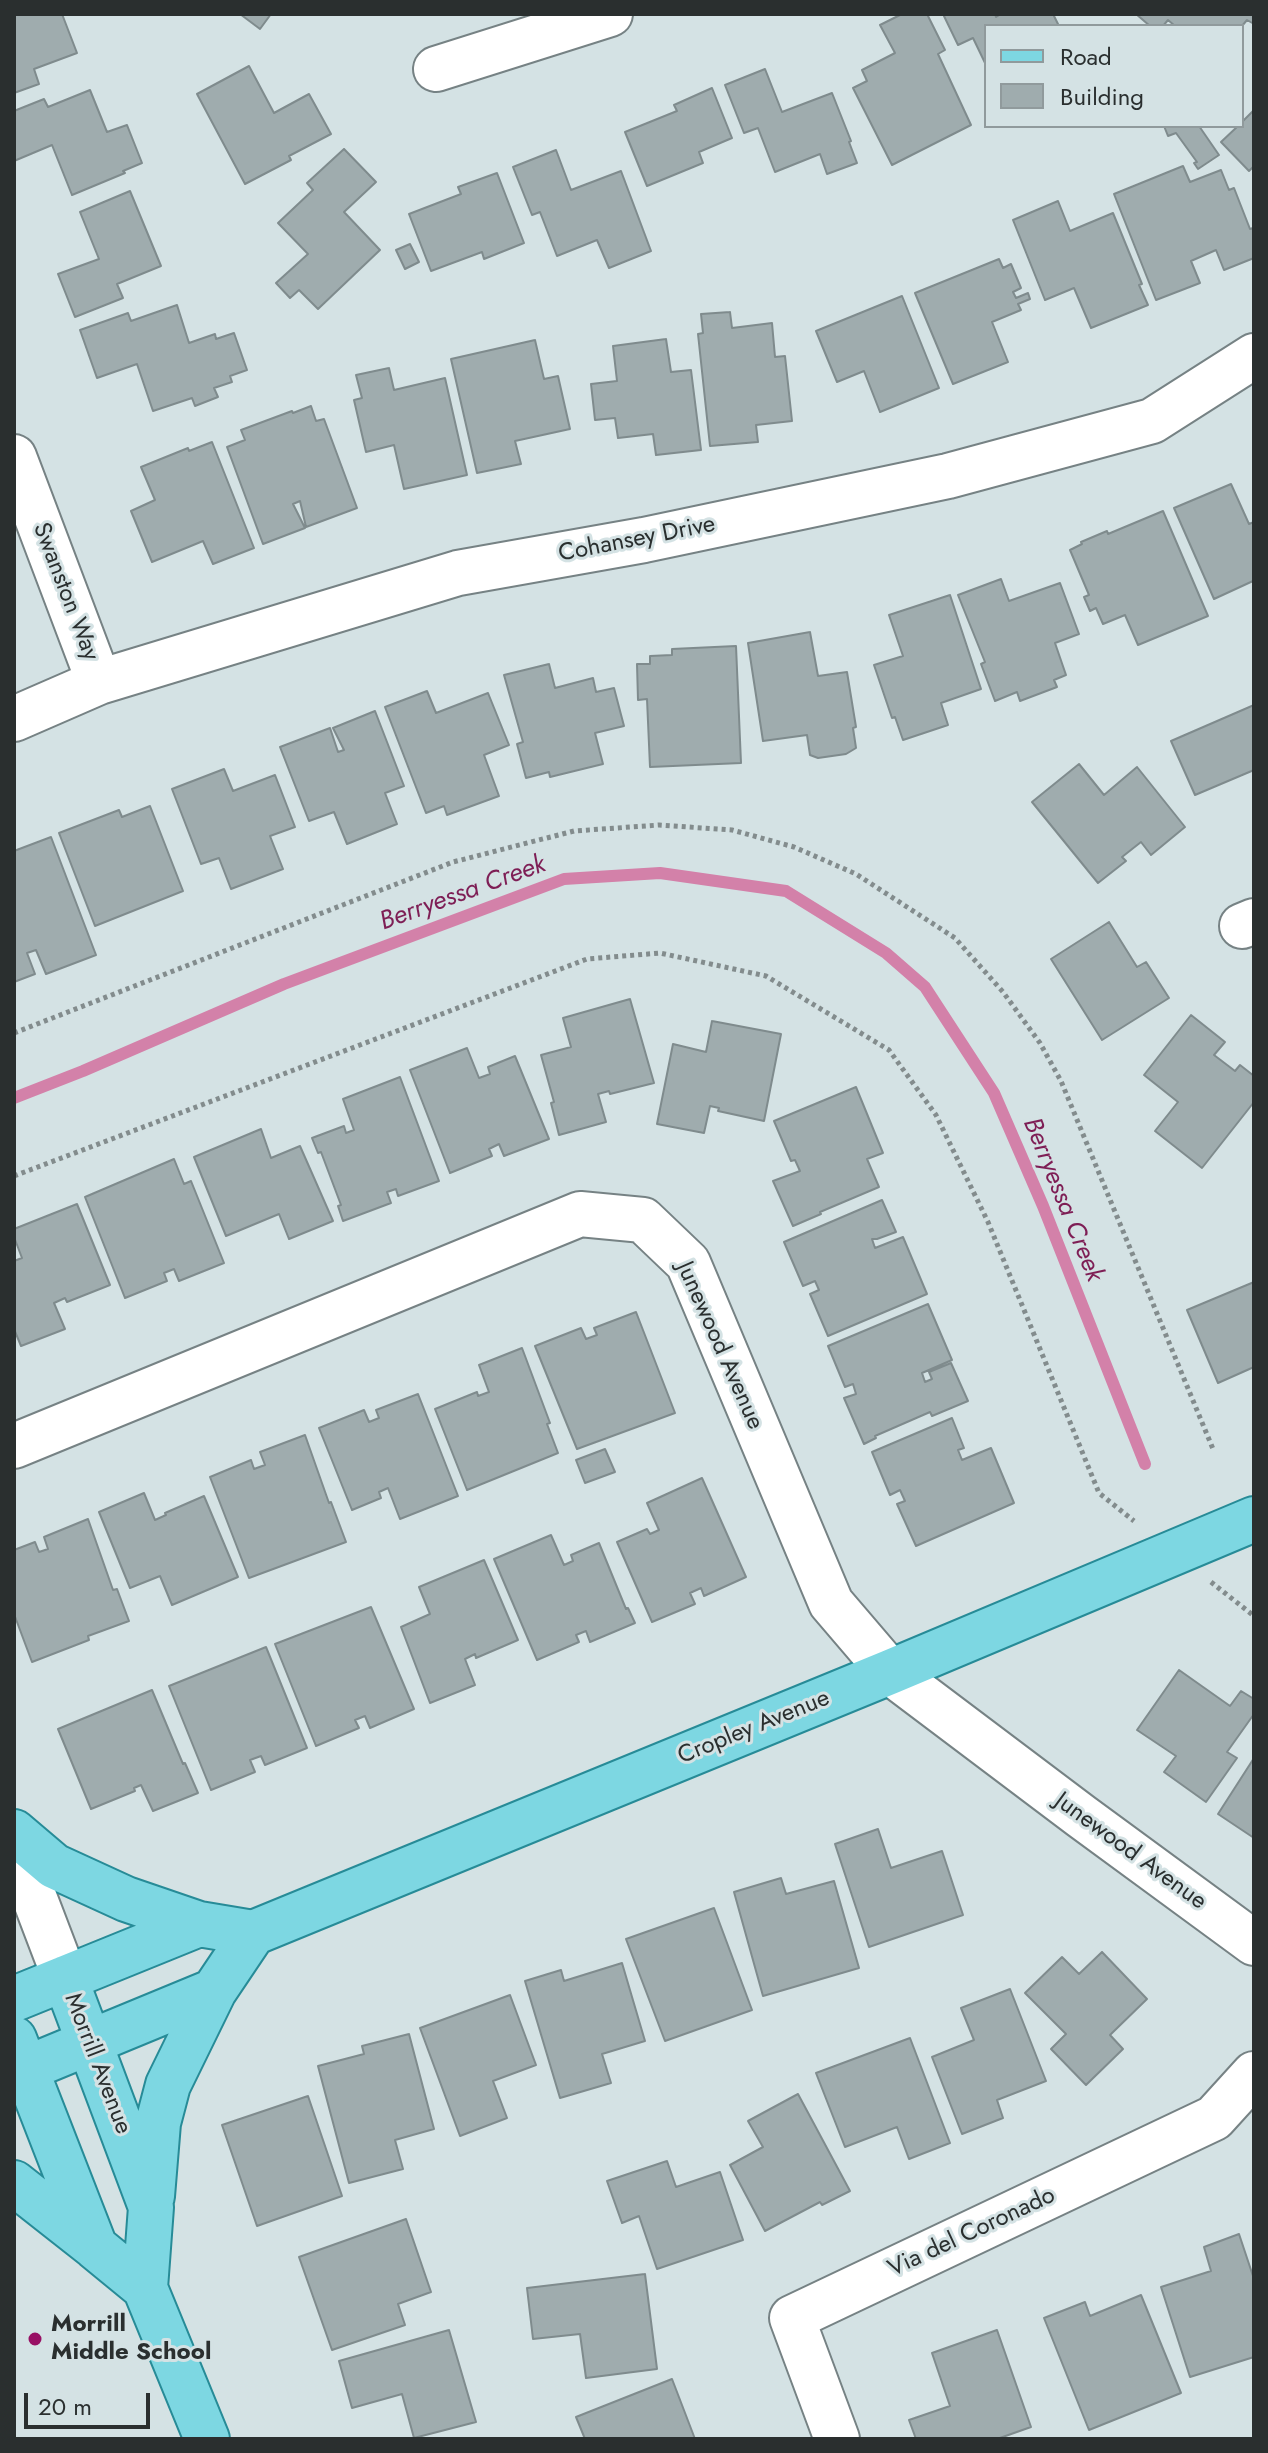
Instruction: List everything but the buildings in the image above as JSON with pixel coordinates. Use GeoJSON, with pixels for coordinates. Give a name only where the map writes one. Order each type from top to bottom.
{"type":"FeatureCollection","features":[{"type":"Feature","properties":{"kind":"main road","name":"Cropley Avenue"},"geometry":{"type":"LineString","coordinates":[[253,1933],[1254,1519]]}},
{"type":"Feature","properties":{"kind":"main road"},"geometry":{"type":"LineString","coordinates":[[14,1832],[54,1866],[126,1899],[199,1924],[253,1933],[214,1991],[168,2085],[158,2123],[151,2207]]}},
{"type":"Feature","properties":{"kind":"main road"},"geometry":{"type":"LineString","coordinates":[[14,1999],[199,1924]]}},
{"type":"Feature","properties":{"kind":"main road","name":"Morrill Avenue"},"geometry":{"type":"LineString","coordinates":[[65,1978],[151,2207],[145,2288],[207,2439]]}},
{"type":"Feature","properties":{"kind":"main road"},"geometry":{"type":"LineString","coordinates":[[18,2060],[89,2043],[214,1991]]}},
{"type":"Feature","properties":{"kind":"main road","name":"Morrill Avenue"},"geometry":{"type":"LineString","coordinates":[[18,2060],[95,2247],[145,2288]]}},
{"type":"Feature","properties":{"kind":"main road"},"geometry":{"type":"LineString","coordinates":[[14,2183],[95,2247]]}},
{"type":"Feature","properties":{"kind":"street"},"geometry":{"type":"LineString","coordinates":[[436,69],[610,14]]}},
{"type":"Feature","properties":{"kind":"street","name":"Cohansey Drive"},"geometry":{"type":"LineString","coordinates":[[14,719],[99,682],[458,573],[644,540],[948,476],[1152,421],[1254,356]]}},
{"type":"Feature","properties":{"kind":"street","name":"Swanston Way"},"geometry":{"type":"LineString","coordinates":[[14,457],[99,682]]}},
{"type":"Feature","properties":{"kind":"street","name":"Junewood Avenue"},"geometry":{"type":"LineString","coordinates":[[14,1446],[580,1214],[643,1220],[688,1263],[831,1603],[890,1672],[1254,1943]]}},
{"type":"Feature","properties":{"kind":"street","name":"Morrill Avenue"},"geometry":{"type":"LineString","coordinates":[[14,1844],[65,1978]]}},
{"type":"Feature","properties":{"kind":"street","name":"Via del Coronado"},"geometry":{"type":"LineString","coordinates":[[837,2439],[792,2318],[1214,2118],[1254,2074]]}},
{"type":"Feature","properties":{"kind":"path"},"geometry":{"type":"LineString","coordinates":[[14,1033],[453,862],[574,831],[659,825],[732,830],[794,847],[856,874],[955,938],[1003,992],[1040,1043],[1061,1081],[1213,1449]]}},
{"type":"Feature","properties":{"kind":"path"},"geometry":{"type":"LineString","coordinates":[[14,1176],[587,959],[660,953],[766,976],[889,1050],[936,1115],[988,1222],[1099,1493],[1254,1616]]}},
{"type":"Feature","properties":{"kind":"waterway","name":"Berryessa Creek"},"geometry":{"type":"LineString","coordinates":[[14,1098],[284,984],[564,879],[660,873],[786,891],[886,953],[925,987],[994,1093],[1043,1206],[1145,1464]]}},
{"type":"Feature","properties":{"kind":"place","name":"Morrill Middle School"},"geometry":{"type":"Point","coordinates":[35,2339]}}]}
